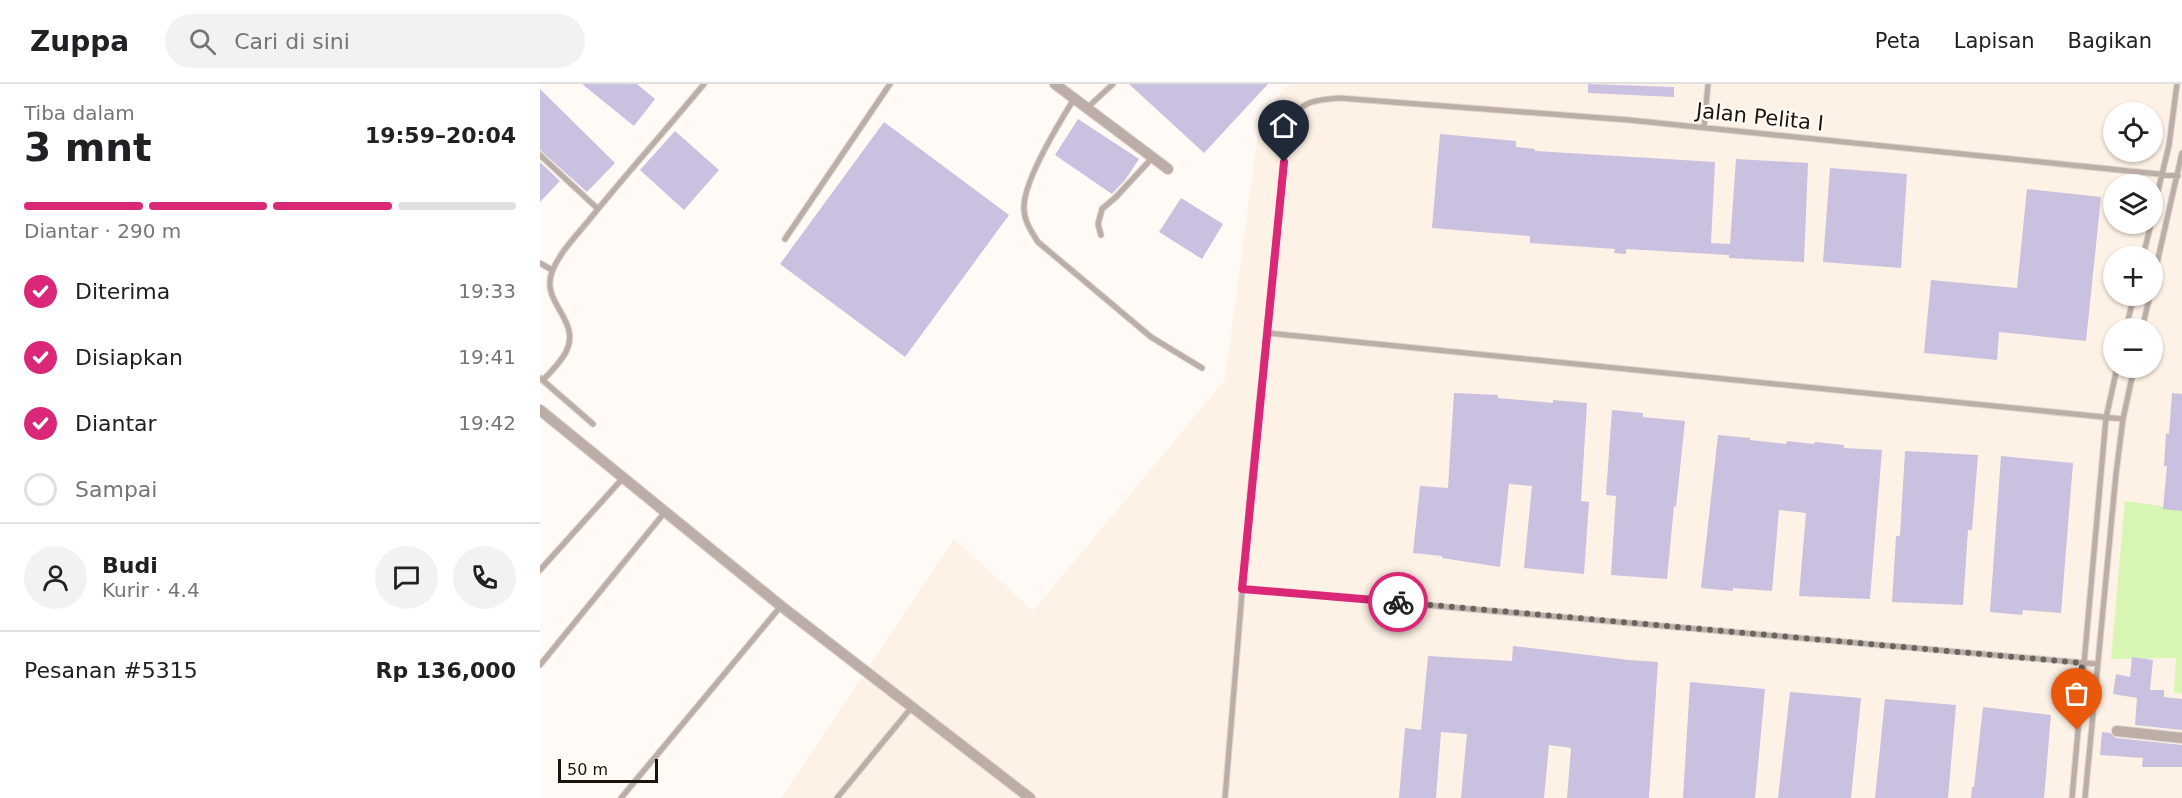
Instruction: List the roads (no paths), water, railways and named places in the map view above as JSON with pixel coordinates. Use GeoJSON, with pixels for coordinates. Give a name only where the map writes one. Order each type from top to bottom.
{"type":"FeatureCollection","features":[{"type":"Feature","properties":{"kind":"street"},"geometry":{"type":"LineString","coordinates":[[1055,84],[1168,169]]}},
{"type":"Feature","properties":{"kind":"street"},"geometry":{"type":"LineString","coordinates":[[540,410],[782,606],[1030,798]]}},
{"type":"Feature","properties":{"kind":"street"},"geometry":{"type":"LineString","coordinates":[[2117,731],[2182,738]]}},
{"type":"Feature","properties":{"kind":"lane"},"geometry":{"type":"LineString","coordinates":[[593,424],[542,379],[559,363],[570,341],[567,322],[549,291],[548,283],[552,270],[561,255],[598,209],[704,84]]}},
{"type":"Feature","properties":{"kind":"lane"},"geometry":{"type":"LineString","coordinates":[[785,239],[890,84]]}},
{"type":"Feature","properties":{"kind":"lane"},"geometry":{"type":"LineString","coordinates":[[1087,108],[1113,84]]}},
{"type":"Feature","properties":{"kind":"lane"},"geometry":{"type":"LineString","coordinates":[[1704,128],[1708,84]]}},
{"type":"Feature","properties":{"kind":"lane"},"geometry":{"type":"LineString","coordinates":[[2162,174],[2169,145],[2176,84]]}},
{"type":"Feature","properties":{"kind":"lane","name":"Jalan Pelita I"},"geometry":{"type":"LineString","coordinates":[[1225,798],[1242,589],[1286,141],[1290,122],[1296,111],[1304,104],[1321,99],[1339,98],[1704,128],[2162,174]]}},
{"type":"Feature","properties":{"kind":"lane"},"geometry":{"type":"LineString","coordinates":[[1074,99],[1026,193],[1024,207],[1026,221],[1038,242],[1151,337],[1202,368]]}},
{"type":"Feature","properties":{"kind":"lane"},"geometry":{"type":"LineString","coordinates":[[2161,246],[2182,153]]}},
{"type":"Feature","properties":{"kind":"lane"},"geometry":{"type":"LineString","coordinates":[[540,155],[598,209]]}},
{"type":"Feature","properties":{"kind":"lane"},"geometry":{"type":"LineString","coordinates":[[1101,235],[1098,224],[1102,209],[1153,157]]}},
{"type":"Feature","properties":{"kind":"lane","name":"Jalan Pelita I"},"geometry":{"type":"LineString","coordinates":[[2163,174],[2178,176]]}},
{"type":"Feature","properties":{"kind":"lane"},"geometry":{"type":"LineString","coordinates":[[540,263],[552,270]]}},
{"type":"Feature","properties":{"kind":"lane"},"geometry":{"type":"LineString","coordinates":[[1267,333],[2123,419]]}},
{"type":"Feature","properties":{"kind":"lane"},"geometry":{"type":"LineString","coordinates":[[2072,798],[2082,663],[2106,418],[2115,378]]}},
{"type":"Feature","properties":{"kind":"lane"},"geometry":{"type":"LineString","coordinates":[[2085,798],[2123,419],[2132,378]]}},
{"type":"Feature","properties":{"kind":"lane"},"geometry":{"type":"LineString","coordinates":[[540,570],[623,478]]}},
{"type":"Feature","properties":{"kind":"lane"},"geometry":{"type":"LineString","coordinates":[[540,666],[665,512]]}},
{"type":"Feature","properties":{"kind":"lane"},"geometry":{"type":"LineString","coordinates":[[1242,589],[2098,664]]}},
{"type":"Feature","properties":{"kind":"lane"},"geometry":{"type":"LineString","coordinates":[[621,798],[782,606]]}},
{"type":"Feature","properties":{"kind":"lane"},"geometry":{"type":"LineString","coordinates":[[837,798],[911,708]]}}]}
